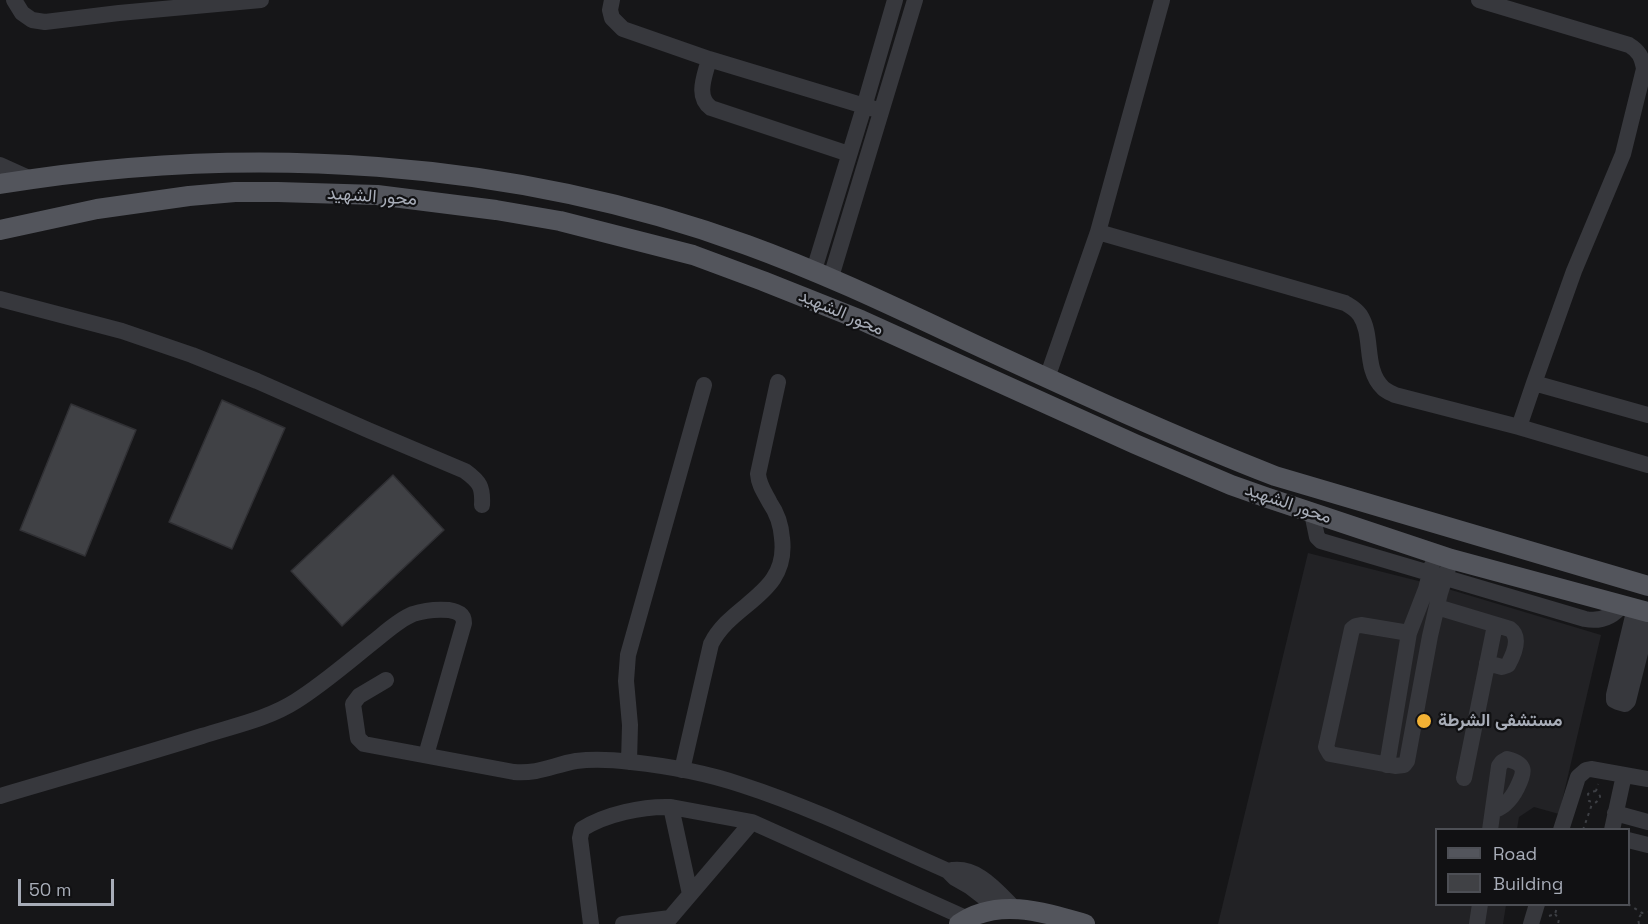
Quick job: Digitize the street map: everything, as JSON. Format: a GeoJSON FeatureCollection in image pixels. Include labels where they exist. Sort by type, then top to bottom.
{"type":"FeatureCollection","features":[{"type":"Feature","properties":{"kind":"main road","name":"محور الشهيد"},"geometry":{"type":"LineString","coordinates":[[0,184],[101,171],[167,166],[280,163],[409,169],[473,177],[593,199],[745,244],[822,274],[1047,378],[1275,476],[1648,586]]}},
{"type":"Feature","properties":{"kind":"main road","name":"محور الشهيد"},"geometry":{"type":"LineString","coordinates":[[0,230],[97,209],[235,192],[377,195],[496,210],[560,221],[693,255],[764,280],[861,320],[1067,415],[1231,485],[1443,556],[1639,611]]}},
{"type":"Feature","properties":{"kind":"main road"},"geometry":{"type":"LineString","coordinates":[[964,921],[983,913],[1051,914],[1085,924]]}},
{"type":"Feature","properties":{"kind":"street"},"geometry":{"type":"LineString","coordinates":[[14,0],[22,13],[32,20],[45,22],[118,6],[261,0]]}},
{"type":"Feature","properties":{"kind":"street"},"geometry":{"type":"LineString","coordinates":[[612,0],[610,10],[612,18],[623,28],[709,59],[881,111]]}},
{"type":"Feature","properties":{"kind":"street"},"geometry":{"type":"LineString","coordinates":[[822,274],[849,154],[894,0]]}},
{"type":"Feature","properties":{"kind":"street"},"geometry":{"type":"LineString","coordinates":[[822,274],[881,111],[915,0]]}},
{"type":"Feature","properties":{"kind":"street"},"geometry":{"type":"LineString","coordinates":[[1047,378],[1098,232],[1162,0]]}},
{"type":"Feature","properties":{"kind":"street"},"geometry":{"type":"LineString","coordinates":[[1479,0],[1629,45],[1638,51],[1643,59],[1644,69],[1623,154],[1574,271],[1519,428]]}},
{"type":"Feature","properties":{"kind":"street"},"geometry":{"type":"LineString","coordinates":[[709,59],[702,87],[702,97],[711,108],[849,154]]}},
{"type":"Feature","properties":{"kind":"street"},"geometry":{"type":"LineString","coordinates":[[0,165],[31,179]]}},
{"type":"Feature","properties":{"kind":"street"},"geometry":{"type":"LineString","coordinates":[[1098,232],[1345,303],[1360,315],[1376,380],[1395,395],[1648,465]]}},
{"type":"Feature","properties":{"kind":"street"},"geometry":{"type":"LineString","coordinates":[[0,299],[123,331],[257,381],[465,471],[476,479],[483,491],[482,506]]}},
{"type":"Feature","properties":{"kind":"street"},"geometry":{"type":"LineString","coordinates":[[682,770],[711,644],[726,622],[767,588],[781,563],[783,546],[779,524],[776,513],[760,486],[758,474],[778,382]]}},
{"type":"Feature","properties":{"kind":"street"},"geometry":{"type":"LineString","coordinates":[[1534,383],[1648,414]]}},
{"type":"Feature","properties":{"kind":"street"},"geometry":{"type":"LineString","coordinates":[[629,762],[630,725],[626,681],[628,655],[704,385]]}},
{"type":"Feature","properties":{"kind":"street"},"geometry":{"type":"LineString","coordinates":[[1312,513],[1317,537],[1321,541],[1593,621],[1607,618],[1619,610],[1639,611]]}},
{"type":"Feature","properties":{"kind":"street"},"geometry":{"type":"LineString","coordinates":[[1409,633],[1361,625],[1352,629],[1327,744],[1327,751],[1333,755],[1387,765],[1400,766],[1407,761],[1435,613],[1438,576],[1443,556]]}},
{"type":"Feature","properties":{"kind":"street"},"geometry":{"type":"LineString","coordinates":[[1387,765],[1409,633],[1419,609],[1438,576]]}},
{"type":"Feature","properties":{"kind":"street"},"geometry":{"type":"LineString","coordinates":[[1,796],[155,751],[267,715],[293,703],[316,688],[411,615],[426,610],[454,611],[461,614],[465,620],[426,755]]}},
{"type":"Feature","properties":{"kind":"street"},"geometry":{"type":"LineString","coordinates":[[1435,613],[1494,630],[1509,629],[1516,635],[1508,665],[1502,667],[1487,663]]}},
{"type":"Feature","properties":{"kind":"street"},"geometry":{"type":"LineString","coordinates":[[1464,778],[1494,630]]}},
{"type":"Feature","properties":{"kind":"street"},"geometry":{"type":"LineString","coordinates":[[386,680],[354,701],[358,738],[364,744],[525,772],[576,761],[629,762],[682,770],[740,784],[764,792],[948,871],[959,870],[973,873],[993,886],[1005,914]]}},
{"type":"Feature","properties":{"kind":"street"},"geometry":{"type":"LineString","coordinates":[[1562,828],[1581,773],[1591,769],[1648,779]]}},
{"type":"Feature","properties":{"kind":"street"},"geometry":{"type":"LineString","coordinates":[[1624,775],[1614,821],[1648,822]]}},
{"type":"Feature","properties":{"kind":"street"},"geometry":{"type":"LineString","coordinates":[[591,924],[580,838],[582,829],[592,823],[659,806],[752,822],[964,921]]}},
{"type":"Feature","properties":{"kind":"street"},"geometry":{"type":"LineString","coordinates":[[671,807],[690,894]]}},
{"type":"Feature","properties":{"kind":"street"},"geometry":{"type":"LineString","coordinates":[[1490,828],[1493,811]]}},
{"type":"Feature","properties":{"kind":"street"},"geometry":{"type":"LineString","coordinates":[[623,924],[667,921],[752,822]]}},
{"type":"Feature","properties":{"kind":"street"},"geometry":{"type":"LineString","coordinates":[[1630,840],[1648,845]]}},
{"type":"Feature","properties":{"kind":"street"},"geometry":{"type":"LineString","coordinates":[[1477,924],[1480,906]]}},
{"type":"Feature","properties":{"kind":"street"},"geometry":{"type":"LineString","coordinates":[[1531,924],[1537,906]]}},
{"type":"Feature","properties":{"kind":"path"},"geometry":{"type":"LineString","coordinates":[[1596,791],[1600,799],[1595,803],[1592,802],[1588,794],[1596,791]]}},
{"type":"Feature","properties":{"kind":"path"},"geometry":{"type":"LineString","coordinates":[[1584,828],[1592,802]]}},
{"type":"Feature","properties":{"kind":"path"},"geometry":{"type":"LineString","coordinates":[[1630,905],[1642,913],[1648,912]]}},
{"type":"Feature","properties":{"kind":"path"},"geometry":{"type":"LineString","coordinates":[[1557,906],[1555,914],[1559,919],[1558,924]]}},
{"type":"Feature","properties":{"kind":"path"},"geometry":{"type":"LineString","coordinates":[[1637,924],[1642,913]]}},
{"type":"Feature","properties":{"kind":"shaded area","name":"مستشفى الشرطة"},"geometry":{"type":"Polygon","coordinates":[[[1308,553],[1438,586],[1601,635],[1559,814],[1534,807],[1519,817],[1517,828],[1435,828],[1435,906],[1506,906],[1503,924],[1218,924],[1308,553]]]}},
{"type":"Feature","properties":{"kind":"building"},"geometry":{"type":"Polygon","coordinates":[[[222,400],[285,428],[232,549],[169,522],[222,400]]]}},
{"type":"Feature","properties":{"kind":"building"},"geometry":{"type":"Polygon","coordinates":[[[71,404],[136,430],[85,556],[20,530],[71,404]]]}},
{"type":"Feature","properties":{"kind":"building"},"geometry":{"type":"Polygon","coordinates":[[[393,475],[444,530],[342,626],[291,571],[393,475]]]}},
{"type":"Feature","properties":{"kind":"place","name":"مستشفى الشرطة"},"geometry":{"type":"Point","coordinates":[1424,721]}}]}
